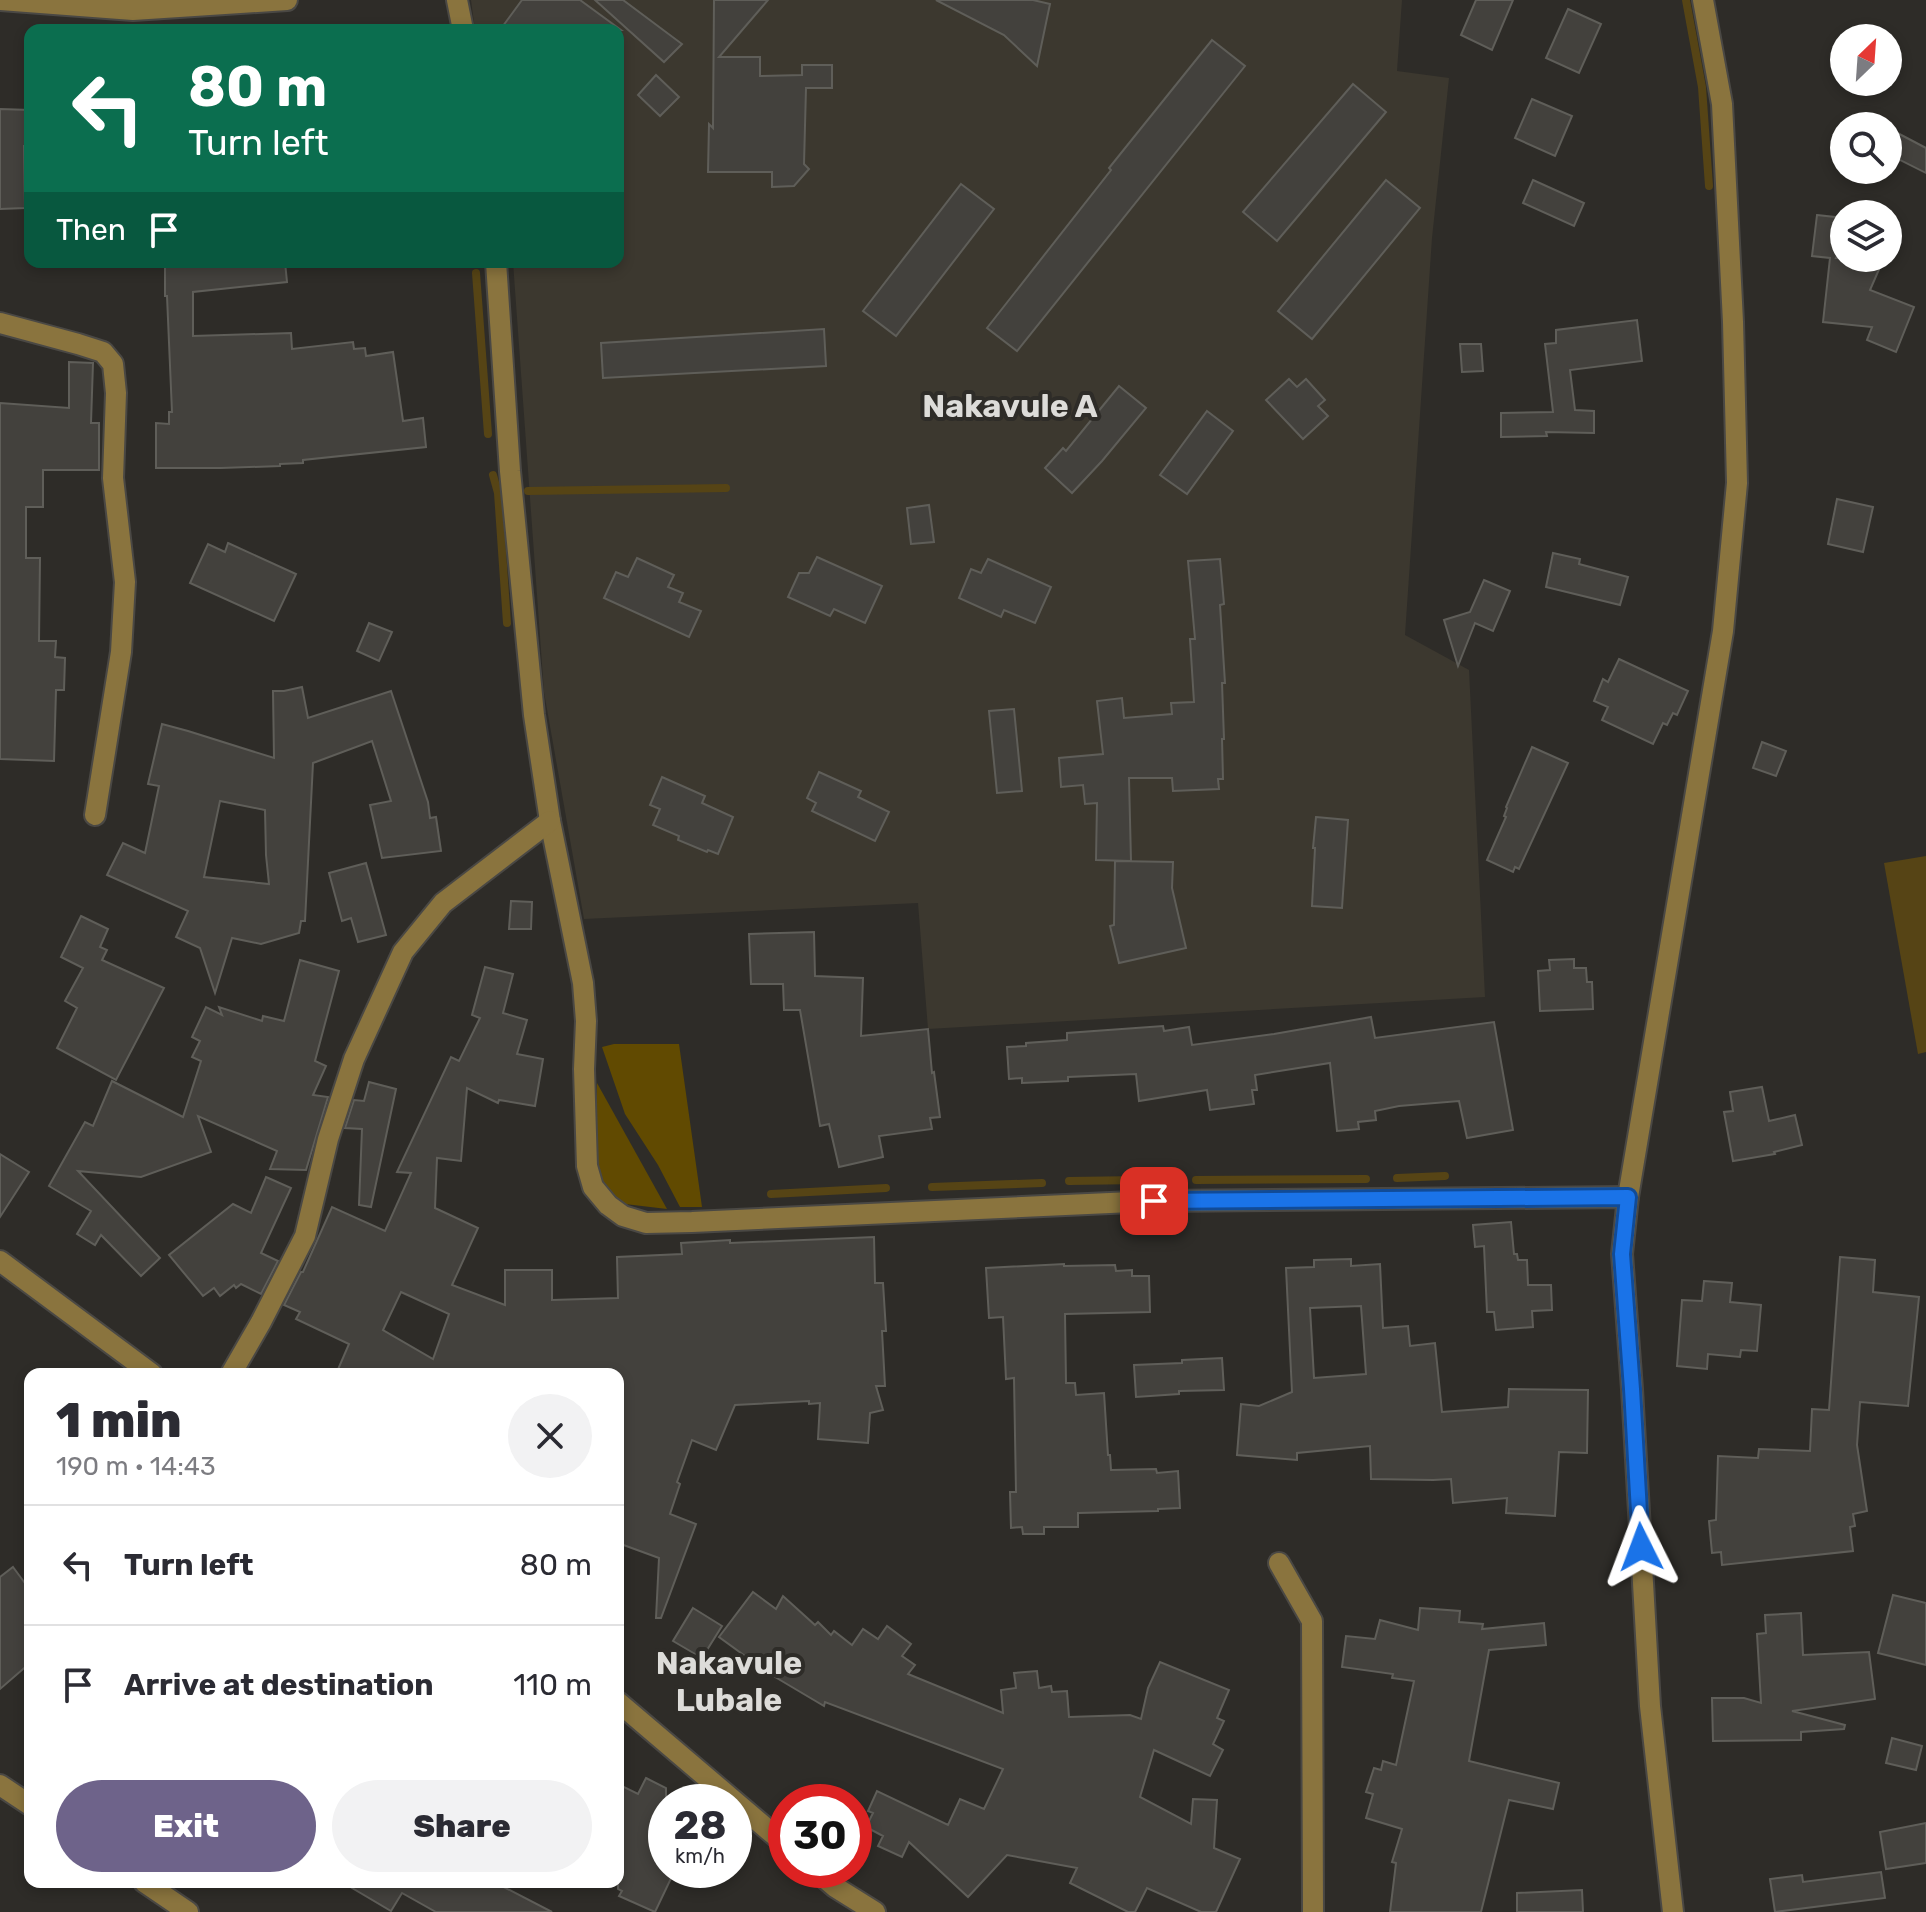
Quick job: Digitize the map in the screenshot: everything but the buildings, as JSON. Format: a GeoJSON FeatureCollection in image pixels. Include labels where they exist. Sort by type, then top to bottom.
{"type":"FeatureCollection","features":[{"type":"Feature","properties":{"kind":"street"},"geometry":{"type":"LineString","coordinates":[[0,0],[133,10],[287,0]]}},
{"type":"Feature","properties":{"kind":"street"},"geometry":{"type":"LineString","coordinates":[[457,0],[462,24]]}},
{"type":"Feature","properties":{"kind":"street"},"geometry":{"type":"LineString","coordinates":[[1673,1912],[1650,1706],[1622,1254],[1628,1197],[1723,631],[1737,483],[1722,104],[1703,0]]}},
{"type":"Feature","properties":{"kind":"street"},"geometry":{"type":"LineString","coordinates":[[496,268],[511,486],[534,715],[550,821],[583,983],[587,1166],[593,1187],[608,1205],[623,1216],[646,1223],[1138,1202],[1628,1197]]}},
{"type":"Feature","properties":{"kind":"street"},"geometry":{"type":"LineString","coordinates":[[0,323],[103,352],[113,364],[116,393],[113,478],[125,582],[121,652],[95,815]]}},
{"type":"Feature","properties":{"kind":"street"},"geometry":{"type":"LineString","coordinates":[[234,1368],[305,1236],[328,1139],[354,1059],[403,952],[443,903],[550,821]]}},
{"type":"Feature","properties":{"kind":"street"},"geometry":{"type":"LineString","coordinates":[[0,1261],[144,1368]]}},
{"type":"Feature","properties":{"kind":"street"},"geometry":{"type":"LineString","coordinates":[[1279,1563],[1312,1621],[1313,1912]]}},
{"type":"Feature","properties":{"kind":"street"},"geometry":{"type":"LineString","coordinates":[[624,1707],[768,1830]]}},
{"type":"Feature","properties":{"kind":"street"},"geometry":{"type":"LineString","coordinates":[[0,1785],[24,1801]]}},
{"type":"Feature","properties":{"kind":"street"},"geometry":{"type":"LineString","coordinates":[[153,1888],[188,1912]]}},
{"type":"Feature","properties":{"kind":"street"},"geometry":{"type":"LineString","coordinates":[[837,1888],[875,1912]]}},
{"type":"Feature","properties":{"kind":"shaded area"},"geometry":{"type":"Polygon","coordinates":[[[471,0],[1402,0],[1397,71],[1449,78],[1432,238],[1405,635],[1469,670],[1485,997],[928,1029],[918,903],[584,919],[544,692],[513,268],[624,268],[624,24],[474,24],[471,0]]]}},
{"type":"Feature","properties":{"kind":"shaded area"},"geometry":{"type":"Polygon","coordinates":[[[1926,856],[1926,1052],[1918,1054],[1884,863],[1926,856]]]}},
{"type":"Feature","properties":{"kind":"shaded area"},"geometry":{"type":"Polygon","coordinates":[[[614,1044],[679,1044],[702,1207],[680,1207],[658,1165],[625,1114],[602,1047],[614,1044]]]}},
{"type":"Feature","properties":{"kind":"shaded area"},"geometry":{"type":"Polygon","coordinates":[[[597,1083],[667,1209],[625,1204],[609,1192],[595,1169],[597,1083]]]}},
{"type":"Feature","properties":{"kind":"waterway"},"geometry":{"type":"LineString","coordinates":[[1686,0],[1702,87],[1709,186]]}},
{"type":"Feature","properties":{"kind":"waterway"},"geometry":{"type":"LineString","coordinates":[[476,273],[488,434]]}},
{"type":"Feature","properties":{"kind":"waterway"},"geometry":{"type":"LineString","coordinates":[[493,475],[498,493],[507,623]]}},
{"type":"Feature","properties":{"kind":"waterway"},"geometry":{"type":"LineString","coordinates":[[528,491],[726,488]]}},
{"type":"Feature","properties":{"kind":"waterway"},"geometry":{"type":"LineString","coordinates":[[1397,1178],[1445,1176]]}},
{"type":"Feature","properties":{"kind":"waterway"},"geometry":{"type":"LineString","coordinates":[[1196,1180],[1366,1179]]}},
{"type":"Feature","properties":{"kind":"waterway"},"geometry":{"type":"LineString","coordinates":[[1069,1181],[1142,1180]]}},
{"type":"Feature","properties":{"kind":"waterway"},"geometry":{"type":"LineString","coordinates":[[932,1187],[1042,1183]]}},
{"type":"Feature","properties":{"kind":"waterway"},"geometry":{"type":"LineString","coordinates":[[771,1194],[886,1188]]}},
{"type":"Feature","properties":{"kind":"district","name":"Nakavule A"},"geometry":{"type":"Point","coordinates":[1010,406]}},
{"type":"Feature","properties":{"kind":"district","name":"Nakavule Lubale"},"geometry":{"type":"Point","coordinates":[729,1682]}},
{"type":"Feature","properties":{"kind":"route"},"geometry":{"type":"LineString","coordinates":[[1154,1201],[1628,1197],[1622,1254],[1641,1547]]}}]}
